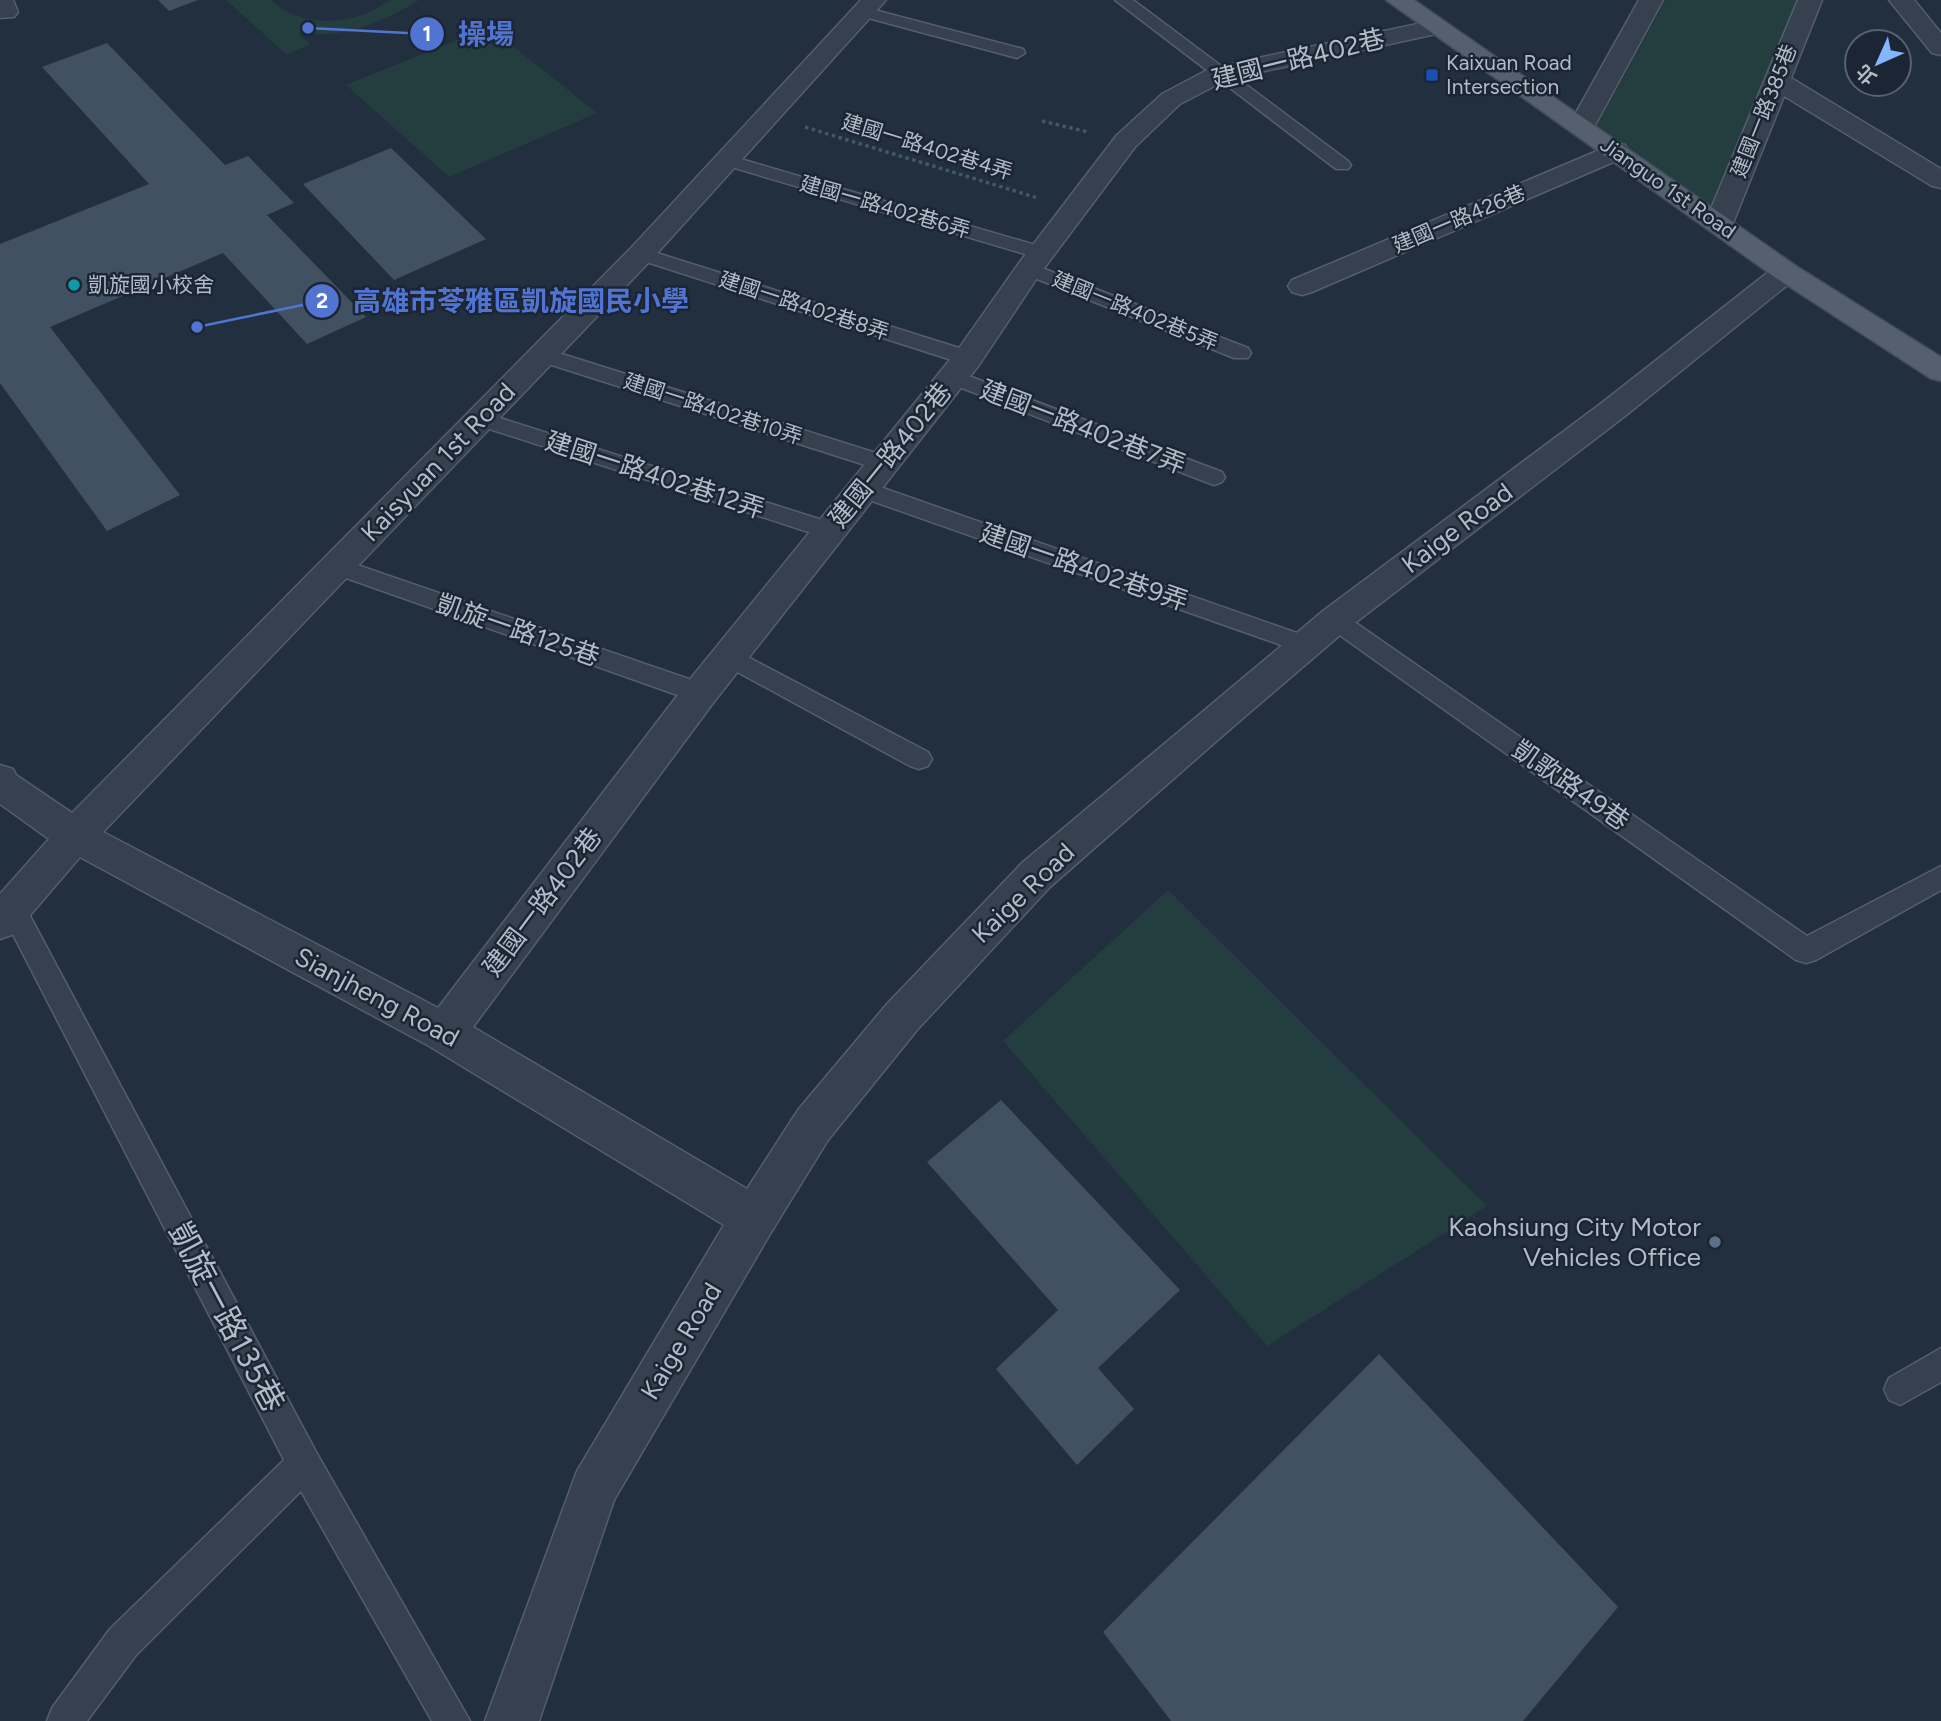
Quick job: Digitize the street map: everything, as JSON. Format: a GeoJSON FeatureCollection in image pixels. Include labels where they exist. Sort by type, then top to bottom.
{"type":"FeatureCollection","features":[{"type":"Feature","properties":{"kind":"main road","name":"Jianguo 1st Road"},"geometry":{"type":"LineString","coordinates":[[1398,0],[1786,272],[1941,371]]}},
{"type":"Feature","properties":{"kind":"street"},"geometry":{"type":"LineString","coordinates":[[1581,127],[1651,0]]}},
{"type":"Feature","properties":{"kind":"street","name":"建國一路385巷"},"geometry":{"type":"LineString","coordinates":[[1718,223],[1810,0]]}},
{"type":"Feature","properties":{"kind":"street"},"geometry":{"type":"LineString","coordinates":[[1901,0],[1941,48]]}},
{"type":"Feature","properties":{"kind":"street","name":"Kaisyuan 1st Road"},"geometry":{"type":"LineString","coordinates":[[6,914],[75,836],[184,721],[641,254],[869,6]]}},
{"type":"Feature","properties":{"kind":"street","name":"建國一路402巷"},"geometry":{"type":"LineString","coordinates":[[444,1032],[700,693],[960,367],[1035,261],[1126,141],[1171,99],[1220,73],[1436,27]]}},
{"type":"Feature","properties":{"kind":"street"},"geometry":{"type":"LineString","coordinates":[[1777,81],[1941,180]]}},
{"type":"Feature","properties":{"kind":"street","name":"建國一路426巷"},"geometry":{"type":"LineString","coordinates":[[1302,286],[1616,151]]}},
{"type":"Feature","properties":{"kind":"street","name":"Kaige Road"},"geometry":{"type":"LineString","coordinates":[[512,1721],[594,1488],[754,1218],[813,1125],[902,1017],[1036,875],[1335,620],[1614,409],[1786,272]]}},
{"type":"Feature","properties":{"kind":"street","name":"Sianjheng Road"},"geometry":{"type":"LineString","coordinates":[[0,780],[3,786],[75,836],[444,1032],[754,1218]]}},
{"type":"Feature","properties":{"kind":"lane"},"geometry":{"type":"LineString","coordinates":[[1123,0],[1342,165]]}},
{"type":"Feature","properties":{"kind":"lane"},"geometry":{"type":"LineString","coordinates":[[869,6],[1017,53]]}},
{"type":"Feature","properties":{"kind":"lane","name":"建國一路402巷6弄"},"geometry":{"type":"LineString","coordinates":[[727,160],[1035,261]]}},
{"type":"Feature","properties":{"kind":"lane","name":"建國一路402巷8弄"},"geometry":{"type":"LineString","coordinates":[[641,254],[960,367]]}},
{"type":"Feature","properties":{"kind":"lane","name":"建國一路402巷5弄"},"geometry":{"type":"LineString","coordinates":[[1035,261],[1241,353]]}},
{"type":"Feature","properties":{"kind":"lane","name":"建國一路402巷10弄"},"geometry":{"type":"LineString","coordinates":[[543,355],[884,463]]}},
{"type":"Feature","properties":{"kind":"lane","name":"建國一路402巷7弄"},"geometry":{"type":"LineString","coordinates":[[960,367],[1214,477]]}},
{"type":"Feature","properties":{"kind":"lane","name":"建國一路402巷12弄"},"geometry":{"type":"LineString","coordinates":[[481,419],[830,531]]}},
{"type":"Feature","properties":{"kind":"lane","name":"建國一路402巷9弄"},"geometry":{"type":"LineString","coordinates":[[863,489],[1306,645]]}},
{"type":"Feature","properties":{"kind":"lane","name":"凱旋一路125巷"},"geometry":{"type":"LineString","coordinates":[[337,566],[700,693]]}},
{"type":"Feature","properties":{"kind":"lane","name":"凱歌路49巷"},"geometry":{"type":"LineString","coordinates":[[1335,620],[1806,951],[1941,877]]}},
{"type":"Feature","properties":{"kind":"lane"},"geometry":{"type":"LineString","coordinates":[[729,656],[919,759]]}},
{"type":"Feature","properties":{"kind":"lane","name":"凱旋一路135巷"},"geometry":{"type":"LineString","coordinates":[[6,914],[304,1464],[453,1721]]}},
{"type":"Feature","properties":{"kind":"lane"},"geometry":{"type":"LineString","coordinates":[[1900,1389],[1941,1364]]}},
{"type":"Feature","properties":{"kind":"lane"},"geometry":{"type":"LineString","coordinates":[[65,1721],[123,1642],[304,1464]]}},
{"type":"Feature","properties":{"kind":"path","name":"建國一路402巷4弄"},"geometry":{"type":"LineString","coordinates":[[769,116],[1076,209]]}},
{"type":"Feature","properties":{"kind":"green space"},"geometry":{"type":"Polygon","coordinates":[[[226,0],[271,0],[291,13],[326,21],[362,15],[391,0],[419,0],[361,28],[330,34],[298,33],[310,44],[287,55],[226,0]]]}},
{"type":"Feature","properties":{"kind":"green space"},"geometry":{"type":"Polygon","coordinates":[[[1666,0],[1797,0],[1711,209],[1596,127],[1666,0]]]}},
{"type":"Feature","properties":{"kind":"green space"},"geometry":{"type":"Polygon","coordinates":[[[489,27],[597,113],[449,177],[346,85],[489,27]]]}},
{"type":"Feature","properties":{"kind":"green space"},"geometry":{"type":"Polygon","coordinates":[[[1168,890],[1487,1206],[1267,1346],[1003,1041],[1168,890]]]}},
{"type":"Feature","properties":{"kind":"building"},"geometry":{"type":"Polygon","coordinates":[[[158,0],[198,0],[169,11],[158,0]]]}},
{"type":"Feature","properties":{"kind":"building","name":"凱旋國小校舍"},"geometry":{"type":"Polygon","coordinates":[[[107,43],[225,165],[248,156],[294,203],[267,215],[366,317],[307,344],[223,253],[50,327],[180,495],[107,531],[0,383],[0,244],[149,184],[42,67],[107,43]]]}},
{"type":"Feature","properties":{"kind":"building"},"geometry":{"type":"Polygon","coordinates":[[[391,148],[486,239],[394,280],[303,184],[391,148]]]}},
{"type":"Feature","properties":{"kind":"building"},"geometry":{"type":"Polygon","coordinates":[[[1001,1100],[1180,1290],[1098,1368],[1134,1409],[1077,1465],[996,1369],[1058,1310],[927,1162],[1001,1100]]]}},
{"type":"Feature","properties":{"kind":"building"},"geometry":{"type":"Polygon","coordinates":[[[1379,1354],[1618,1607],[1523,1721],[1171,1721],[1103,1632],[1379,1354]]]}},
{"type":"Feature","properties":{"kind":"place","name":"操場"},"geometry":{"type":"Point","coordinates":[308,28]}},
{"type":"Feature","properties":{"kind":"place","name":"Kaixuan Road Intersection"},"geometry":{"type":"Point","coordinates":[1432,75]}},
{"type":"Feature","properties":{"kind":"place","name":"凱旋國小校舍"},"geometry":{"type":"Point","coordinates":[74,285]}},
{"type":"Feature","properties":{"kind":"place","name":"高雄市苓雅區凱旋國民小學"},"geometry":{"type":"Point","coordinates":[197,327]}},
{"type":"Feature","properties":{"kind":"place","name":"Kaohsiung City Motor Vehicles Office"},"geometry":{"type":"Point","coordinates":[1715,1242]}}]}
